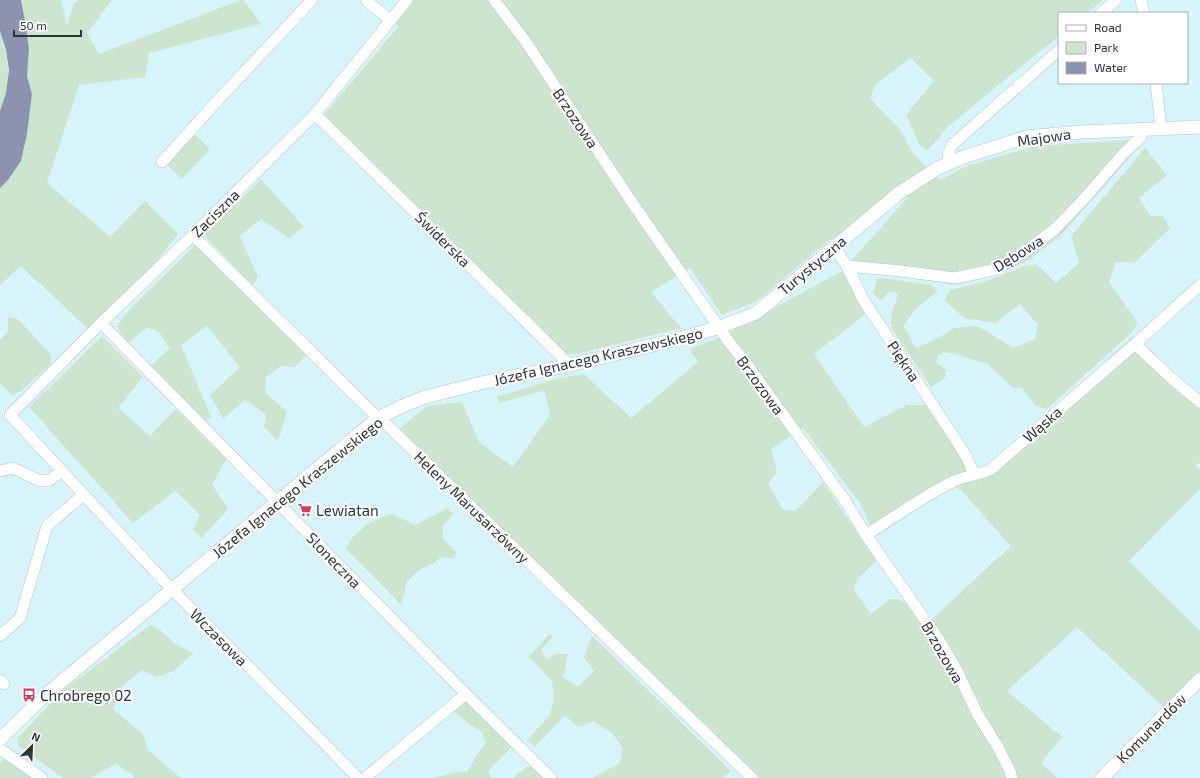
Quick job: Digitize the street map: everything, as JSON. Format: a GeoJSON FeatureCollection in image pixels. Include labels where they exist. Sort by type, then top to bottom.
{"type":"FeatureCollection","features":[{"type":"Feature","properties":{"kind":"street"},"geometry":{"type":"LineString","coordinates":[[162,162],[312,0]]}},
{"type":"Feature","properties":{"kind":"street"},"geometry":{"type":"LineString","coordinates":[[366,0],[390,20]]}},
{"type":"Feature","properties":{"kind":"street","name":"Zaciszna"},"geometry":{"type":"LineString","coordinates":[[10,415],[101,323],[193,235],[315,114],[407,0]]}},
{"type":"Feature","properties":{"kind":"street","name":"Brzozowa"},"geometry":{"type":"LineString","coordinates":[[494,0],[524,39],[631,201],[730,342],[846,502],[866,535],[939,640],[954,665],[978,715],[998,747],[1012,778]]}},
{"type":"Feature","properties":{"kind":"street"},"geometry":{"type":"LineString","coordinates":[[1102,12],[1116,0]]}},
{"type":"Feature","properties":{"kind":"street"},"geometry":{"type":"LineString","coordinates":[[1141,0],[1144,12]]}},
{"type":"Feature","properties":{"kind":"street"},"geometry":{"type":"LineString","coordinates":[[952,163],[948,156],[952,145],[1058,51]]}},
{"type":"Feature","properties":{"kind":"street"},"geometry":{"type":"LineString","coordinates":[[1156,84],[1161,128]]}},
{"type":"Feature","properties":{"kind":"street","name":"Świderska"},"geometry":{"type":"LineString","coordinates":[[315,114],[570,365]]}},
{"type":"Feature","properties":{"kind":"street","name":"Majowa"},"geometry":{"type":"LineString","coordinates":[[899,193],[938,168],[964,157],[1026,137],[1082,132],[1200,127]]}},
{"type":"Feature","properties":{"kind":"street","name":"Dębowa"},"geometry":{"type":"LineString","coordinates":[[847,266],[956,278],[993,270],[1022,254],[1055,229],[1124,153],[1141,137],[1141,129]]}},
{"type":"Feature","properties":{"kind":"street","name":"Turystyczna"},"geometry":{"type":"LineString","coordinates":[[720,327],[756,313],[899,193]]}},
{"type":"Feature","properties":{"kind":"street","name":"Heleny Marusarzówny"},"geometry":{"type":"LineString","coordinates":[[193,235],[378,418],[541,573],[747,776]]}},
{"type":"Feature","properties":{"kind":"street","name":"Piękna"},"geometry":{"type":"LineString","coordinates":[[834,247],[847,266],[864,301],[954,437],[966,456],[974,474]]}},
{"type":"Feature","properties":{"kind":"street","name":"Wąska"},"geometry":{"type":"LineString","coordinates":[[866,535],[936,490],[956,480],[990,470],[1135,344],[1200,285]]}},
{"type":"Feature","properties":{"kind":"street","name":"Słoneczna"},"geometry":{"type":"LineString","coordinates":[[101,323],[466,694],[551,778]]}},
{"type":"Feature","properties":{"kind":"street","name":"Józefa Ignacego Kraszewskiego"},"geometry":{"type":"LineString","coordinates":[[0,739],[43,697],[378,418],[425,397],[481,383],[570,365],[682,338],[720,327]]}},
{"type":"Feature","properties":{"kind":"street"},"geometry":{"type":"LineString","coordinates":[[1135,344],[1171,378],[1200,402]]}},
{"type":"Feature","properties":{"kind":"street","name":"Wczasowa"},"geometry":{"type":"LineString","coordinates":[[10,415],[59,473],[81,496],[358,778]]}},
{"type":"Feature","properties":{"kind":"street"},"geometry":{"type":"LineString","coordinates":[[0,471],[13,468],[40,481],[50,480],[59,473]]}},
{"type":"Feature","properties":{"kind":"street"},"geometry":{"type":"LineString","coordinates":[[0,636],[20,618],[47,526],[81,496]]}},
{"type":"Feature","properties":{"kind":"street","name":"Komunardów"},"geometry":{"type":"LineString","coordinates":[[1102,778],[1200,679]]}},
{"type":"Feature","properties":{"kind":"street"},"geometry":{"type":"LineString","coordinates":[[365,778],[466,694]]}},
{"type":"Feature","properties":{"kind":"street"},"geometry":{"type":"LineString","coordinates":[[0,749],[42,778]]}},
{"type":"Feature","properties":{"kind":"green space"},"geometry":{"type":"Polygon","coordinates":[[[21,0],[61,0],[67,26],[74,3],[78,0],[112,0],[87,33],[99,54],[241,0],[244,0],[261,24],[149,53],[145,77],[79,85],[47,183],[110,237],[145,201],[178,234],[150,270],[89,330],[21,266],[0,285],[0,188],[8,180],[21,161],[27,134],[32,94],[27,76],[29,49],[21,0]]]}},
{"type":"Feature","properties":{"kind":"green space"},"geometry":{"type":"Polygon","coordinates":[[[408,0],[1103,0],[1088,12],[1058,12],[1058,37],[964,113],[947,128],[928,150],[920,146],[906,115],[934,81],[910,58],[876,84],[870,98],[900,129],[914,155],[940,180],[967,166],[1035,146],[1146,139],[1062,234],[1031,259],[994,276],[957,285],[899,276],[842,271],[909,196],[828,241],[757,301],[722,315],[690,268],[651,292],[681,328],[577,354],[563,354],[323,116],[398,27],[393,14],[408,0]]]}},
{"type":"Feature","properties":{"kind":"green space"},"geometry":{"type":"Polygon","coordinates":[[[0,31],[6,54],[8,77],[6,95],[0,111],[0,31]]]}},
{"type":"Feature","properties":{"kind":"green space"},"geometry":{"type":"Polygon","coordinates":[[[194,134],[210,149],[182,179],[166,164],[194,134]]]}},
{"type":"Feature","properties":{"kind":"green space"},"geometry":{"type":"Polygon","coordinates":[[[1145,148],[1167,175],[1139,198],[1150,216],[1163,216],[1170,228],[1134,263],[1116,262],[1109,282],[1138,323],[1130,334],[1047,409],[1035,405],[1022,388],[1013,388],[988,364],[955,354],[944,352],[938,355],[936,363],[946,370],[945,378],[931,387],[892,329],[891,316],[898,294],[890,291],[881,300],[873,293],[877,279],[882,278],[931,285],[938,291],[917,308],[903,326],[916,348],[938,338],[954,328],[976,326],[1013,348],[1035,339],[1038,325],[1020,304],[995,323],[964,318],[944,300],[950,290],[984,282],[1024,266],[1036,264],[1056,283],[1079,263],[1071,236],[1145,148]]]}},
{"type":"Feature","properties":{"kind":"green space"},"geometry":{"type":"Polygon","coordinates":[[[261,179],[304,227],[289,238],[261,219],[240,236],[258,277],[252,285],[204,235],[261,179]]]}},
{"type":"Feature","properties":{"kind":"green space"},"geometry":{"type":"Polygon","coordinates":[[[196,244],[306,355],[295,367],[281,366],[266,377],[265,392],[287,412],[278,441],[264,427],[266,414],[245,400],[223,419],[210,395],[240,367],[207,326],[181,345],[211,417],[206,422],[151,365],[170,348],[160,333],[148,327],[128,343],[117,327],[132,307],[196,244]]]}},
{"type":"Feature","properties":{"kind":"green space"},"geometry":{"type":"Polygon","coordinates":[[[842,271],[865,315],[814,354],[864,427],[907,405],[926,405],[964,462],[984,473],[1133,336],[1200,397],[1200,462],[1196,466],[1200,470],[1200,489],[1129,561],[1200,631],[1200,681],[1170,713],[1077,627],[1007,691],[1062,737],[1041,763],[1057,778],[760,778],[399,429],[427,406],[462,402],[479,442],[513,467],[550,415],[544,390],[500,403],[496,397],[559,378],[584,374],[631,418],[698,362],[689,349],[716,339],[842,271]],[[803,428],[771,449],[777,472],[768,483],[783,510],[796,511],[823,482],[876,561],[857,579],[854,590],[871,614],[890,599],[898,599],[930,621],[1011,546],[958,487],[941,493],[875,537],[860,503],[803,428]]]}},
{"type":"Feature","properties":{"kind":"green space"},"geometry":{"type":"Polygon","coordinates":[[[8,317],[18,319],[51,355],[51,364],[21,391],[12,395],[0,383],[0,340],[8,332],[8,317]]]}},
{"type":"Feature","properties":{"kind":"green space"},"geometry":{"type":"Polygon","coordinates":[[[102,336],[143,377],[118,408],[150,436],[176,409],[226,459],[212,485],[228,509],[202,538],[193,530],[200,515],[175,491],[133,523],[29,407],[102,336]]]}},
{"type":"Feature","properties":{"kind":"green space"},"geometry":{"type":"Polygon","coordinates":[[[448,508],[453,514],[443,526],[443,539],[457,553],[453,559],[441,557],[432,564],[419,570],[407,581],[401,605],[346,549],[352,538],[370,522],[392,514],[415,525],[448,508]]]}},
{"type":"Feature","properties":{"kind":"green space"},"geometry":{"type":"Polygon","coordinates":[[[150,625],[159,629],[178,646],[194,653],[172,672],[156,677],[142,670],[123,686],[113,709],[143,734],[148,750],[181,778],[134,778],[133,775],[116,764],[92,778],[63,778],[18,746],[17,739],[61,692],[150,625]]]}},
{"type":"Feature","properties":{"kind":"green space"},"geometry":{"type":"Polygon","coordinates":[[[550,634],[552,637],[541,650],[548,659],[555,654],[568,654],[563,677],[578,687],[594,671],[584,657],[592,636],[731,771],[722,778],[592,778],[620,763],[623,749],[612,733],[594,721],[578,727],[565,715],[535,747],[527,740],[550,715],[554,698],[552,681],[529,657],[550,634]]]}},
{"type":"Feature","properties":{"kind":"green space"},"geometry":{"type":"Polygon","coordinates":[[[466,701],[512,747],[488,771],[491,778],[433,778],[458,772],[467,772],[486,742],[481,731],[452,710],[466,701]]]}},
{"type":"Feature","properties":{"kind":"green space"},"geometry":{"type":"Polygon","coordinates":[[[5,758],[32,778],[0,778],[0,764],[5,758]]]}},
{"type":"Feature","properties":{"kind":"green space"},"geometry":{"type":"Polygon","coordinates":[[[526,767],[534,767],[544,778],[513,778],[526,767]]]}},
{"type":"Feature","properties":{"kind":"water"},"geometry":{"type":"Polygon","coordinates":[[[0,0],[21,0],[29,49],[27,76],[32,94],[27,134],[21,161],[8,180],[0,188],[0,111],[6,93],[9,70],[6,50],[0,31],[0,0]]]}},
{"type":"Feature","properties":{"kind":"place","name":"Lewiatan"},"geometry":{"type":"Point","coordinates":[305,510]}},
{"type":"Feature","properties":{"kind":"place","name":"Chrobrego 02"},"geometry":{"type":"Point","coordinates":[29,695]}}]}
